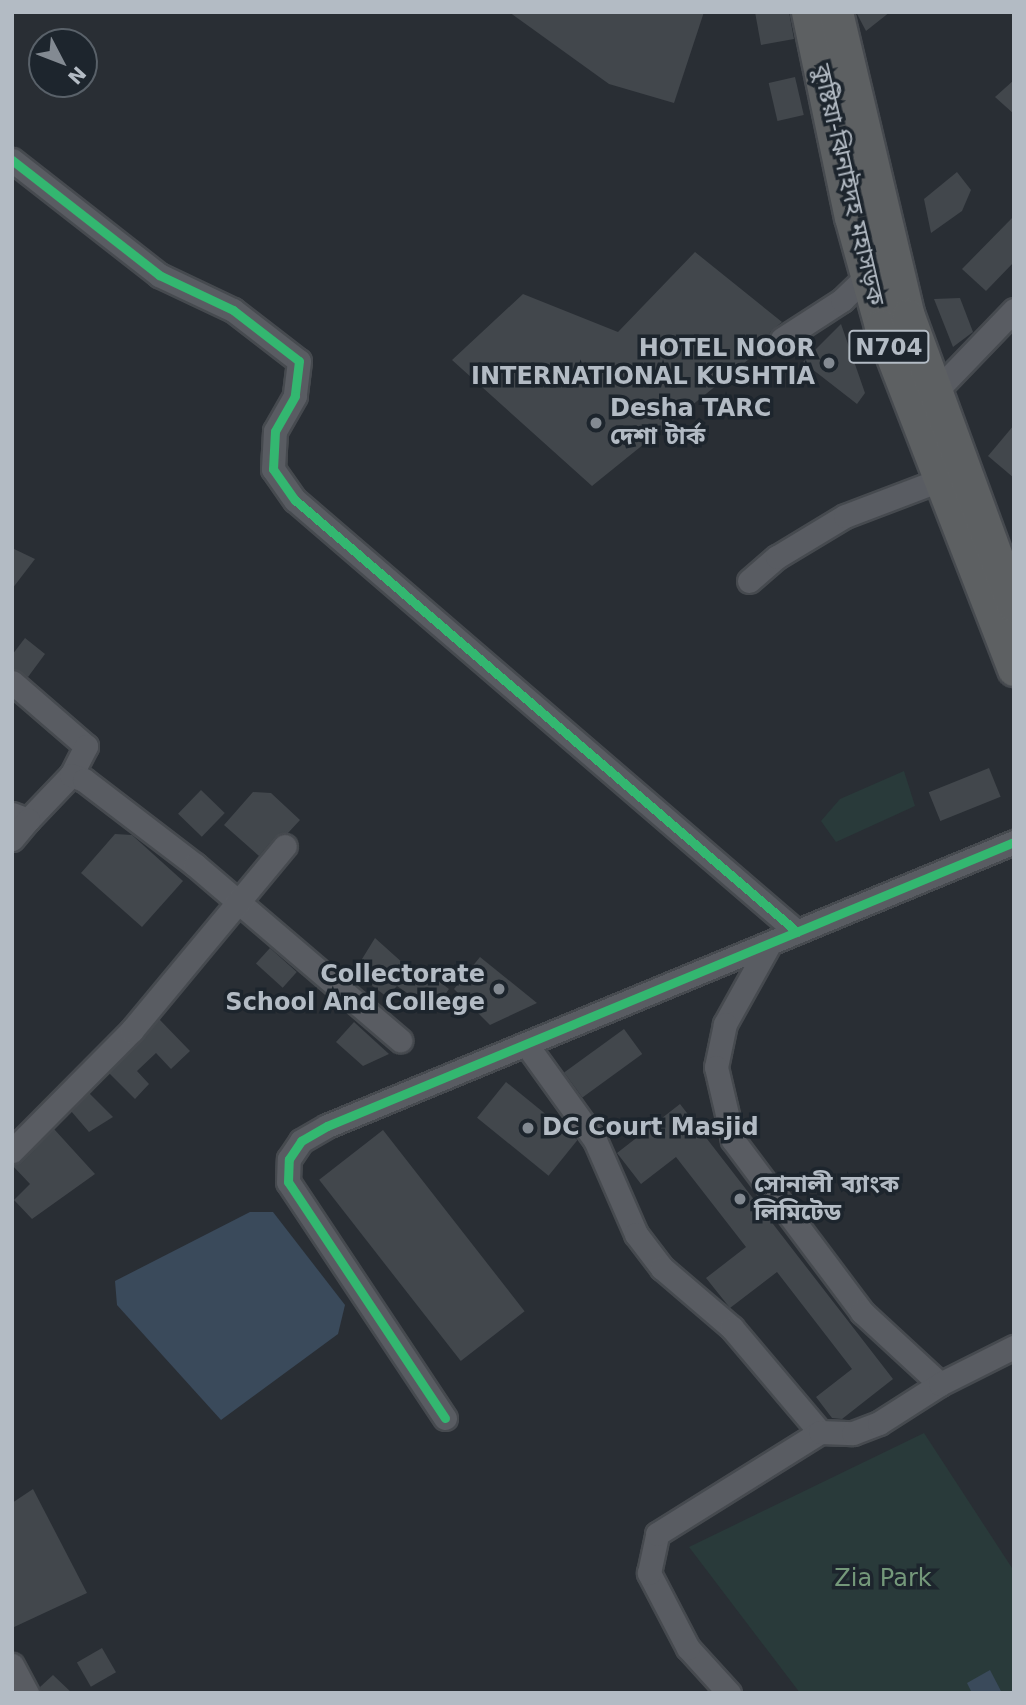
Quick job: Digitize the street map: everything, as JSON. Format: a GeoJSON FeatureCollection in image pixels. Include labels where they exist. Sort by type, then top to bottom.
{"type":"FeatureCollection","features":[{"type":"Feature","properties":{"kind":"highway","name":"কুষ্টিয়া-ঝিনাইদহ মহাসড়ক"},"geometry":{"type":"LineString","coordinates":[[808,12],[867,276],[923,396],[1014,605]]}},
{"type":"Feature","properties":{"kind":"highway","name":"কুষ্টিয়া-ঝিনাইদহ মহাসড়ক"},"geometry":{"type":"LineString","coordinates":[[836,12],[908,316],[940,480],[1014,669]]}},
{"type":"Feature","properties":{"kind":"street"},"geometry":{"type":"LineString","coordinates":[[12,160],[159,275],[233,310],[299,361],[295,396],[275,431],[273,469],[295,500],[797,932]]}},
{"type":"Feature","properties":{"kind":"street"},"geometry":{"type":"LineString","coordinates":[[782,339],[842,300],[867,276]]}},
{"type":"Feature","properties":{"kind":"street"},"geometry":{"type":"LineString","coordinates":[[923,396],[1014,310]]}},
{"type":"Feature","properties":{"kind":"street"},"geometry":{"type":"LineString","coordinates":[[749,581],[777,557],[845,516],[940,480]]}},
{"type":"Feature","properties":{"kind":"street"},"geometry":{"type":"LineString","coordinates":[[12,682],[86,746],[71,775],[20,817],[12,839]]}},
{"type":"Feature","properties":{"kind":"street"},"geometry":{"type":"LineString","coordinates":[[71,775],[84,780],[241,903],[400,1040]]}},
{"type":"Feature","properties":{"kind":"street"},"geometry":{"type":"LineString","coordinates":[[445,1418],[288,1182],[289,1159],[301,1141],[327,1126],[1014,842]]}},
{"type":"Feature","properties":{"kind":"street"},"geometry":{"type":"LineString","coordinates":[[12,1151],[132,1030],[241,903],[285,846]]}},
{"type":"Feature","properties":{"kind":"street"},"geometry":{"type":"LineString","coordinates":[[770,943],[724,1024],[716,1067],[733,1140],[862,1312],[940,1384]]}},
{"type":"Feature","properties":{"kind":"street"},"geometry":{"type":"LineString","coordinates":[[526,1044],[595,1140],[636,1234],[662,1268],[732,1328],[820,1432]]}},
{"type":"Feature","properties":{"kind":"street"},"geometry":{"type":"LineString","coordinates":[[729,1693],[688,1648],[649,1573],[657,1534],[820,1432],[853,1433],[879,1423],[940,1384],[1014,1348]]}},
{"type":"Feature","properties":{"kind":"street"},"geometry":{"type":"LineString","coordinates":[[12,1665],[27,1693]]}},
{"type":"Feature","properties":{"kind":"green space"},"geometry":{"type":"Polygon","coordinates":[[[904,771],[915,806],[836,842],[821,821],[840,799],[904,771]]]}},
{"type":"Feature","properties":{"kind":"green space","name":"Zia Park"},"geometry":{"type":"Polygon","coordinates":[[[924,1433],[1014,1571],[1014,1693],[800,1693],[689,1547],[924,1433]]]}},
{"type":"Feature","properties":{"kind":"water"},"geometry":{"type":"Polygon","coordinates":[[[250,1212],[273,1212],[345,1305],[338,1334],[221,1420],[117,1305],[115,1281],[250,1212]]]}},
{"type":"Feature","properties":{"kind":"water"},"geometry":{"type":"Polygon","coordinates":[[[990,1670],[1002,1693],[972,1693],[967,1683],[990,1670]]]}},
{"type":"Feature","properties":{"kind":"building"},"geometry":{"type":"Polygon","coordinates":[[[509,12],[704,12],[674,103],[609,84],[509,12]]]}},
{"type":"Feature","properties":{"kind":"building"},"geometry":{"type":"Polygon","coordinates":[[[755,12],[789,12],[794,39],[761,45],[755,12]]]}},
{"type":"Feature","properties":{"kind":"building"},"geometry":{"type":"Polygon","coordinates":[[[856,12],[890,12],[866,31],[856,12]]]}},
{"type":"Feature","properties":{"kind":"building"},"geometry":{"type":"Polygon","coordinates":[[[795,77],[804,115],[777,121],[769,83],[795,77]]]}},
{"type":"Feature","properties":{"kind":"building"},"geometry":{"type":"Polygon","coordinates":[[[1014,80],[1014,114],[995,97],[1014,80]]]}},
{"type":"Feature","properties":{"kind":"building"},"geometry":{"type":"Polygon","coordinates":[[[957,172],[971,190],[962,211],[931,233],[924,199],[957,172]]]}},
{"type":"Feature","properties":{"kind":"building"},"geometry":{"type":"Polygon","coordinates":[[[1014,216],[1014,262],[986,291],[962,269],[1014,216]]]}},
{"type":"Feature","properties":{"kind":"building","name":"Desha TARC দেশা টার্ক"},"geometry":{"type":"Polygon","coordinates":[[[695,252],[782,322],[770,332],[769,343],[592,486],[452,360],[523,294],[618,332],[695,252]]]}},
{"type":"Feature","properties":{"kind":"building"},"geometry":{"type":"Polygon","coordinates":[[[960,298],[973,332],[953,347],[934,299],[960,298]]]}},
{"type":"Feature","properties":{"kind":"building","name":"HOTEL NOOR INTERNATIONAL KUSHTIA"},"geometry":{"type":"Polygon","coordinates":[[[841,324],[865,393],[857,404],[803,362],[841,324]]]}},
{"type":"Feature","properties":{"kind":"building"},"geometry":{"type":"Polygon","coordinates":[[[1014,425],[1014,478],[988,456],[1014,425]]]}},
{"type":"Feature","properties":{"kind":"building"},"geometry":{"type":"Polygon","coordinates":[[[12,548],[35,559],[12,589],[12,548]]]}},
{"type":"Feature","properties":{"kind":"building"},"geometry":{"type":"Polygon","coordinates":[[[25,638],[45,654],[28,677],[12,668],[12,655],[25,638]]]}},
{"type":"Feature","properties":{"kind":"building"},"geometry":{"type":"Polygon","coordinates":[[[989,768],[1001,797],[940,821],[929,792],[989,768]]]}},
{"type":"Feature","properties":{"kind":"building"},"geometry":{"type":"Polygon","coordinates":[[[201,790],[225,813],[202,837],[178,814],[201,790]]]}},
{"type":"Feature","properties":{"kind":"building"},"geometry":{"type":"Polygon","coordinates":[[[253,792],[271,793],[300,820],[288,833],[275,837],[259,856],[224,825],[253,792]]]}},
{"type":"Feature","properties":{"kind":"building"},"geometry":{"type":"Polygon","coordinates":[[[115,834],[132,835],[183,881],[142,927],[81,873],[115,834]]]}},
{"type":"Feature","properties":{"kind":"building"},"geometry":{"type":"Polygon","coordinates":[[[375,938],[424,982],[429,974],[449,989],[433,1011],[397,986],[387,997],[354,972],[375,938]]]}},
{"type":"Feature","properties":{"kind":"building"},"geometry":{"type":"Polygon","coordinates":[[[270,948],[297,972],[283,988],[256,964],[270,948]]]}},
{"type":"Feature","properties":{"kind":"building"},"geometry":{"type":"Polygon","coordinates":[[[480,957],[537,1003],[490,1025],[454,989],[480,957]]]}},
{"type":"Feature","properties":{"kind":"building"},"geometry":{"type":"Polygon","coordinates":[[[159,1019],[190,1051],[171,1069],[156,1053],[137,1071],[149,1084],[135,1099],[109,1073],[159,1019]]]}},
{"type":"Feature","properties":{"kind":"building"},"geometry":{"type":"Polygon","coordinates":[[[354,1022],[389,1054],[363,1066],[336,1042],[354,1022]]]}},
{"type":"Feature","properties":{"kind":"building"},"geometry":{"type":"Polygon","coordinates":[[[624,1029],[642,1054],[582,1098],[564,1072],[624,1029]]]}},
{"type":"Feature","properties":{"kind":"building","name":"DC Court Masjid"},"geometry":{"type":"Polygon","coordinates":[[[506,1082],[577,1140],[549,1176],[477,1118],[506,1082]]]}},
{"type":"Feature","properties":{"kind":"building"},"geometry":{"type":"Polygon","coordinates":[[[89,1093],[113,1117],[89,1132],[71,1111],[89,1093]]]}},
{"type":"Feature","properties":{"kind":"building"},"geometry":{"type":"Polygon","coordinates":[[[680,1104],[893,1379],[842,1419],[832,1418],[816,1397],[852,1369],[777,1272],[730,1308],[706,1278],[746,1247],[676,1157],[641,1184],[617,1153],[680,1104]]]}},
{"type":"Feature","properties":{"kind":"building"},"geometry":{"type":"Polygon","coordinates":[[[54,1129],[95,1174],[32,1219],[14,1200],[30,1184],[12,1165],[22,1161],[54,1129]]]}},
{"type":"Feature","properties":{"kind":"building"},"geometry":{"type":"Polygon","coordinates":[[[383,1130],[525,1311],[461,1361],[319,1180],[383,1130]]]}},
{"type":"Feature","properties":{"kind":"building"},"geometry":{"type":"Polygon","coordinates":[[[33,1489],[87,1593],[12,1628],[12,1503],[33,1489]]]}},
{"type":"Feature","properties":{"kind":"building"},"geometry":{"type":"Polygon","coordinates":[[[102,1648],[116,1672],[91,1687],[77,1662],[102,1648]]]}},
{"type":"Feature","properties":{"kind":"building"},"geometry":{"type":"Polygon","coordinates":[[[53,1675],[72,1693],[41,1693],[40,1687],[53,1675]]]}},
{"type":"Feature","properties":{"kind":"cycle path"},"geometry":{"type":"LineString","coordinates":[[12,160],[159,275],[233,310],[299,361],[295,396],[275,431],[273,469],[295,500],[797,932]]}},
{"type":"Feature","properties":{"kind":"cycle path"},"geometry":{"type":"LineString","coordinates":[[445,1418],[288,1182],[289,1159],[301,1141],[327,1126],[1014,842]]}},
{"type":"Feature","properties":{"kind":"place","name":"HOTEL NOOR INTERNATIONAL KUSHTIA"},"geometry":{"type":"Point","coordinates":[829,363]}},
{"type":"Feature","properties":{"kind":"place","name":"Desha TARC দেশা টার্ক"},"geometry":{"type":"Point","coordinates":[596,423]}},
{"type":"Feature","properties":{"kind":"place","name":"Collectorate School And College"},"geometry":{"type":"Point","coordinates":[499,989]}},
{"type":"Feature","properties":{"kind":"place","name":"DC Court Masjid"},"geometry":{"type":"Point","coordinates":[528,1128]}},
{"type":"Feature","properties":{"kind":"place","name":"সোনালী ব্যাংক লিমিটেড"},"geometry":{"type":"Point","coordinates":[740,1199]}}]}
